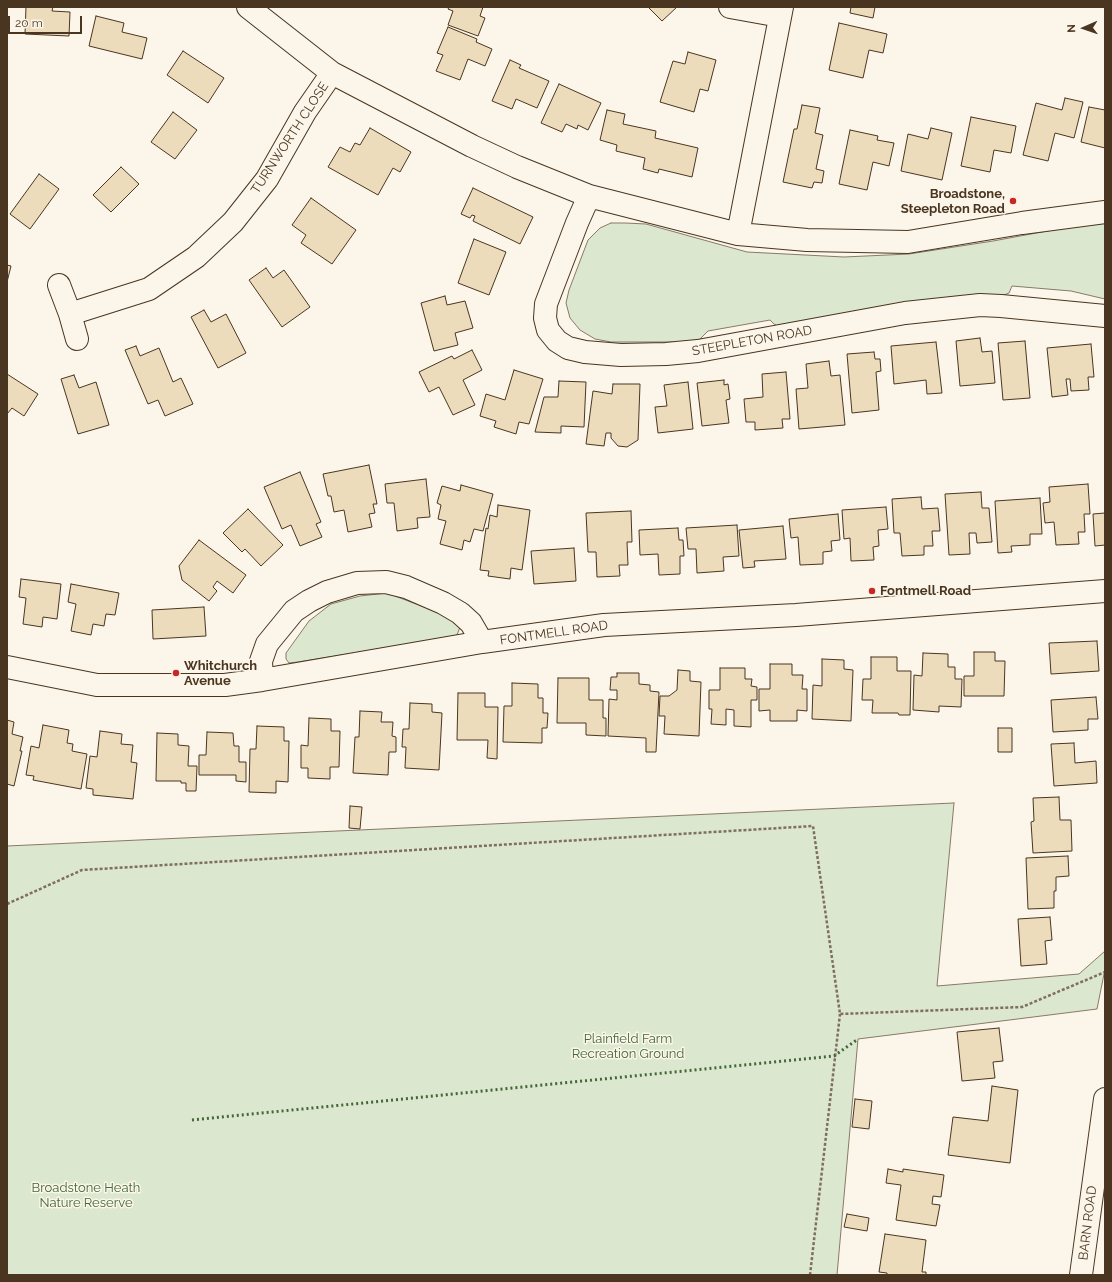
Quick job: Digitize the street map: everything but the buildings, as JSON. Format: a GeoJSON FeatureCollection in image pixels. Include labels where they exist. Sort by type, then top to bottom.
{"type":"FeatureCollection","features":[{"type":"Feature","properties":{"kind":"street"},"geometry":{"type":"LineString","coordinates":[[248,7],[332,73],[472,146],[518,167],[589,196],[738,234],[807,240],[908,242],[1022,223],[1105,212]]}},
{"type":"Feature","properties":{"kind":"street"},"geometry":{"type":"LineString","coordinates":[[730,7],[781,11],[738,234]]}},
{"type":"Feature","properties":{"kind":"street","name":"TURNWORTH CLOSE"},"geometry":{"type":"LineString","coordinates":[[70,314],[150,289],[196,257],[233,222],[267,178],[305,112],[332,73]]}},
{"type":"Feature","properties":{"kind":"street","name":"STEEPLETON ROAD"},"geometry":{"type":"LineString","coordinates":[[589,196],[546,304],[545,318],[548,330],[557,341],[568,348],[585,352],[621,355],[666,354],[698,351],[905,313],[980,305],[1105,316]]}},
{"type":"Feature","properties":{"kind":"street"},"geometry":{"type":"LineString","coordinates":[[59,285],[70,314],[76,339]]}},
{"type":"Feature","properties":{"kind":"street","name":"FONTMELL ROAD"},"geometry":{"type":"LineString","coordinates":[[482,642],[472,623],[460,613],[443,603],[406,587],[386,582],[357,583],[327,592],[294,610],[267,644],[261,661],[262,680],[482,642],[604,625],[796,615],[1105,592]]}},
{"type":"Feature","properties":{"kind":"street"},"geometry":{"type":"LineString","coordinates":[[7,667],[97,685],[225,685],[262,680]]}},
{"type":"Feature","properties":{"kind":"street","name":"BARN ROAD"},"geometry":{"type":"LineString","coordinates":[[1081,1275],[1105,1099]]}},
{"type":"Feature","properties":{"kind":"path"},"geometry":{"type":"LineString","coordinates":[[7,904],[82,870],[813,826],[840,1014],[810,1275]]}},
{"type":"Feature","properties":{"kind":"path"},"geometry":{"type":"LineString","coordinates":[[840,1014],[1022,1007],[1105,972]]}},
{"type":"Feature","properties":{"kind":"green space"},"geometry":{"type":"Polygon","coordinates":[[[611,223],[646,224],[747,252],[844,257],[909,254],[1069,227],[1105,223],[1105,299],[1071,291],[1012,286],[1009,293],[999,297],[970,296],[932,299],[779,327],[770,320],[708,331],[697,342],[611,342],[595,339],[580,330],[570,318],[566,303],[569,290],[588,240],[600,228],[611,223]]]}},
{"type":"Feature","properties":{"kind":"green space"},"geometry":{"type":"Polygon","coordinates":[[[387,593],[456,619],[460,627],[457,635],[447,638],[298,662],[289,663],[286,659],[286,653],[309,621],[331,604],[360,596],[387,593]]]}},
{"type":"Feature","properties":{"kind":"green space","name":"Plainfield Farm Recreation Ground"},"geometry":{"type":"Polygon","coordinates":[[[954,803],[937,986],[1079,974],[1105,951],[1105,969],[1097,1009],[858,1039],[837,1275],[7,1275],[7,846],[954,803]]]}},
{"type":"Feature","properties":{"kind":"hedge"},"geometry":{"type":"LineString","coordinates":[[192,1120],[834,1056],[858,1039]]}},
{"type":"Feature","properties":{"kind":"place","name":"Broadstone, Steepleton Road"},"geometry":{"type":"Point","coordinates":[1013,201]}},
{"type":"Feature","properties":{"kind":"place","name":"Fontmell Road"},"geometry":{"type":"Point","coordinates":[872,591]}},
{"type":"Feature","properties":{"kind":"place","name":"Whitchurch Avenue"},"geometry":{"type":"Point","coordinates":[176,673]}},
{"type":"Feature","properties":{"kind":"park label","name":"Broadstone Heath Nature Reserve"},"geometry":{"type":"Point","coordinates":[86,1196]}}]}
